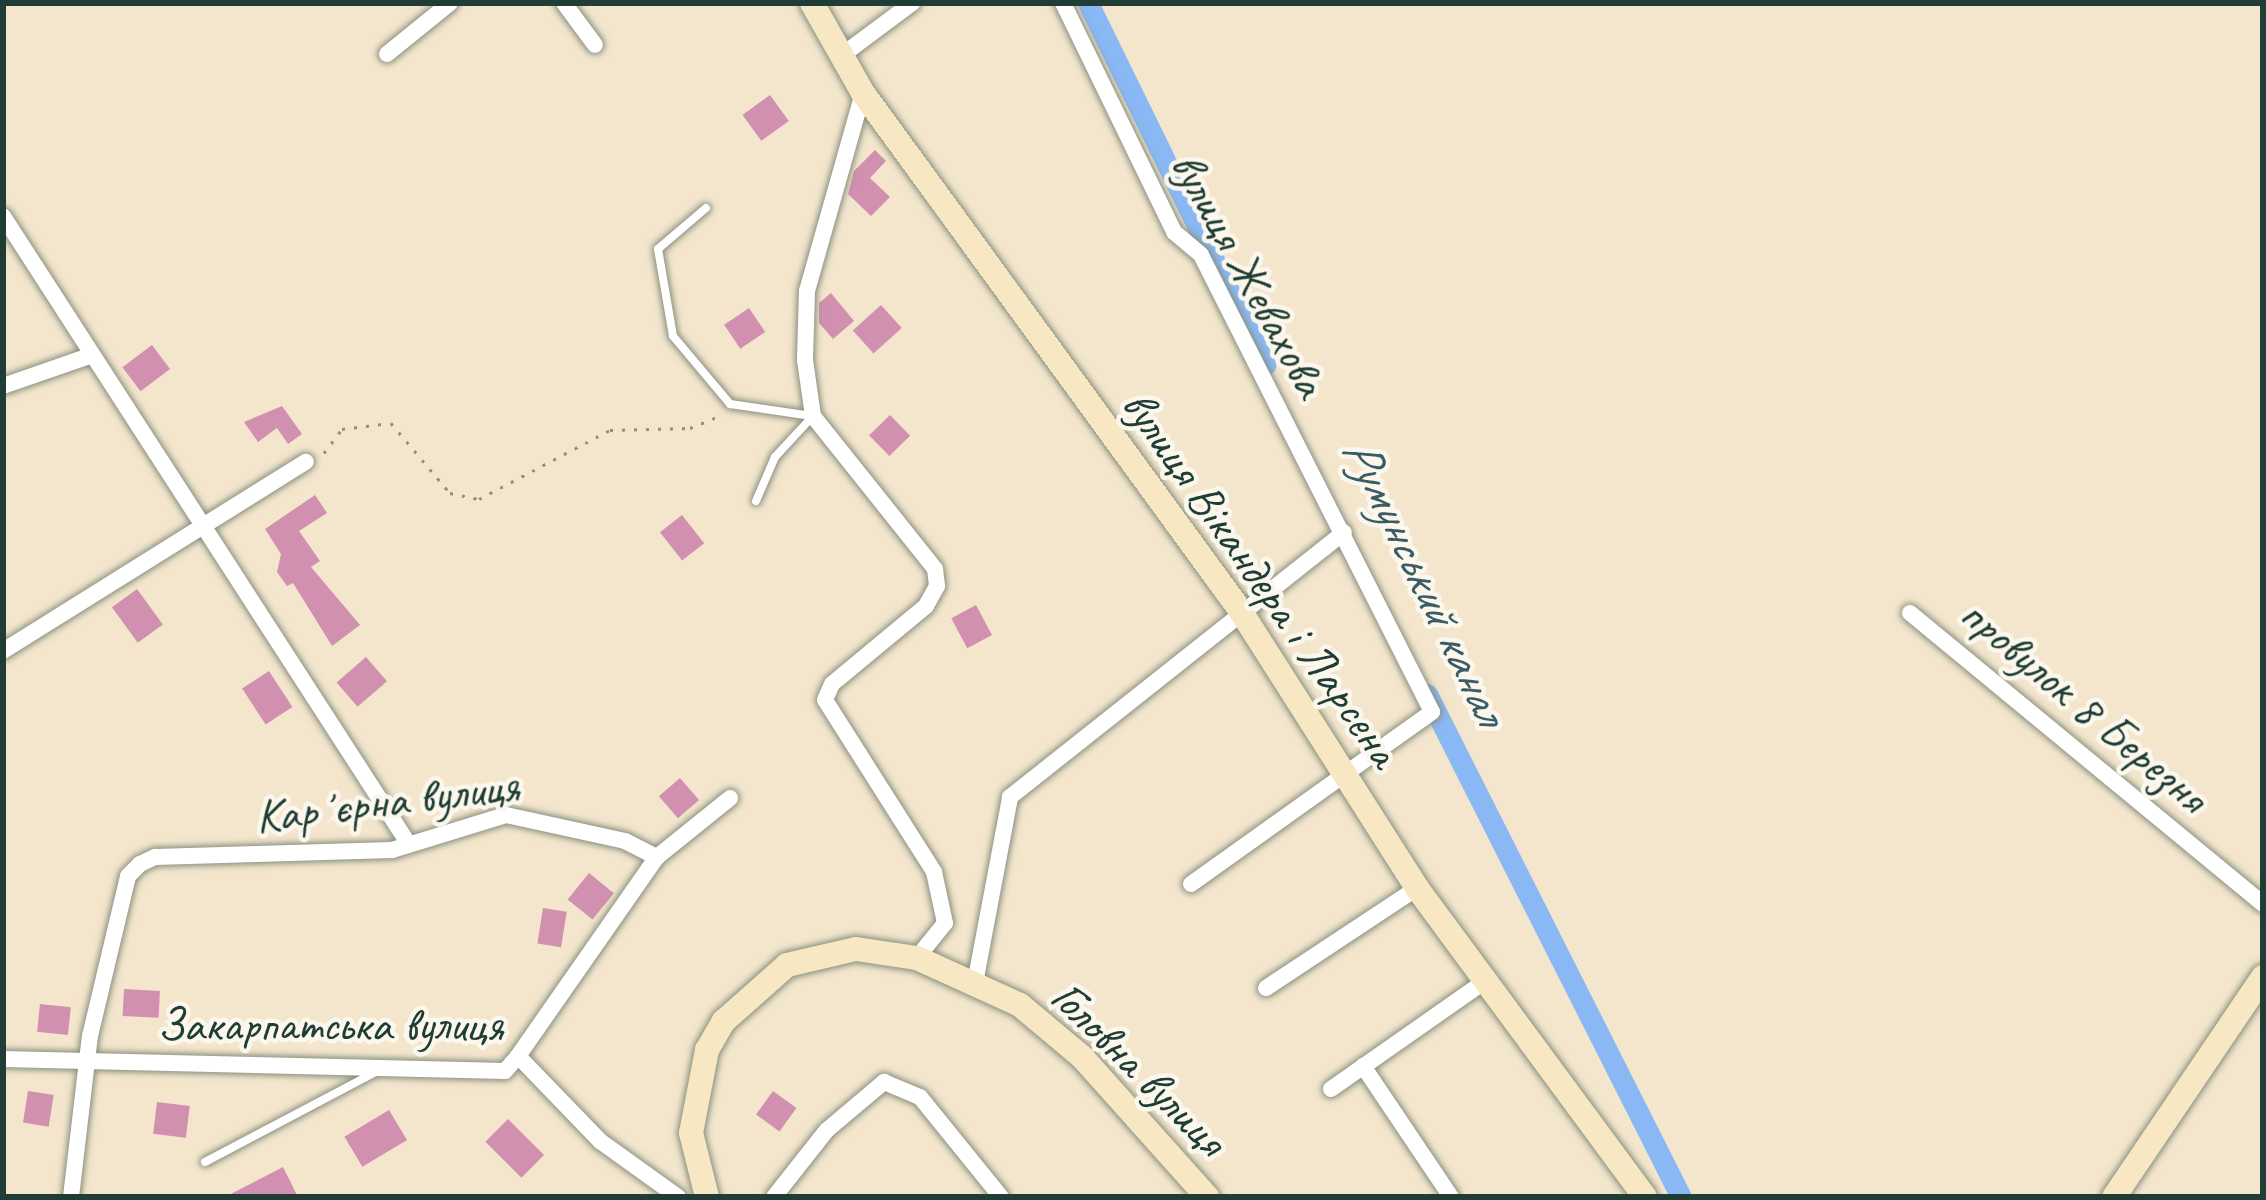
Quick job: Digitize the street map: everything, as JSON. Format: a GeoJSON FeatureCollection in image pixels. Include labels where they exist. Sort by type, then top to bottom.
{"type":"FeatureCollection","features":[{"type":"Feature","properties":{"kind":"street"},"geometry":{"type":"LineString","coordinates":[[387,54],[450,3]]}},
{"type":"Feature","properties":{"kind":"street"},"geometry":{"type":"LineString","coordinates":[[564,3],[595,45]]}},
{"type":"Feature","properties":{"kind":"street","name":"вулиця Вікандера і Ларсена"},"geometry":{"type":"LineString","coordinates":[[812,3],[863,92],[1240,610],[1417,888],[1646,1197]]}},
{"type":"Feature","properties":{"kind":"street"},"geometry":{"type":"LineString","coordinates":[[841,56],[912,3]]}},
{"type":"Feature","properties":{"kind":"street","name":"вулиця Жевахова"},"geometry":{"type":"LineString","coordinates":[[1063,3],[1174,232],[1202,255],[1432,712],[1347,774]]}},
{"type":"Feature","properties":{"kind":"street"},"geometry":{"type":"LineString","coordinates":[[863,92],[807,291],[813,416],[935,569],[926,606],[832,684],[825,700],[934,872],[945,923],[916,958]]}},
{"type":"Feature","properties":{"kind":"street"},"geometry":{"type":"LineString","coordinates":[[3,216],[89,356],[406,840]]}},
{"type":"Feature","properties":{"kind":"street"},"geometry":{"type":"LineString","coordinates":[[3,386],[89,356]]}},
{"type":"Feature","properties":{"kind":"street"},"geometry":{"type":"LineString","coordinates":[[3,651],[151,554],[206,530],[306,462]]}},
{"type":"Feature","properties":{"kind":"street"},"geometry":{"type":"LineString","coordinates":[[975,983],[1010,797],[1344,532]]}},
{"type":"Feature","properties":{"kind":"street","name":"провулок 8 Березня"},"geometry":{"type":"LineString","coordinates":[[1910,613],[2263,904]]}},
{"type":"Feature","properties":{"kind":"street"},"geometry":{"type":"LineString","coordinates":[[1191,884],[1347,774]]}},
{"type":"Feature","properties":{"kind":"street"},"geometry":{"type":"LineString","coordinates":[[518,1057],[657,857],[730,798]]}},
{"type":"Feature","properties":{"kind":"street","name":"Карʼєрна вулиця"},"geometry":{"type":"LineString","coordinates":[[92,1065],[90,1036],[128,876],[155,857],[316,857],[392,850],[406,840],[527,815],[657,857]]}},
{"type":"Feature","properties":{"kind":"street"},"geometry":{"type":"LineString","coordinates":[[1267,988],[1417,888]]}},
{"type":"Feature","properties":{"kind":"street","name":"Головна вулиця"},"geometry":{"type":"LineString","coordinates":[[707,1197],[691,1133],[707,1050],[735,1008],[787,964],[856,949],[916,958],[1020,1004],[1082,1057],[1208,1197]]}},
{"type":"Feature","properties":{"kind":"street"},"geometry":{"type":"LineString","coordinates":[[2114,1197],[2263,977]]}},
{"type":"Feature","properties":{"kind":"street"},"geometry":{"type":"LineString","coordinates":[[1331,1089],[1485,981]]}},
{"type":"Feature","properties":{"kind":"street","name":"Закарпатська вулиця"},"geometry":{"type":"LineString","coordinates":[[3,1059],[92,1065],[505,1071],[518,1057],[599,1142],[678,1197]]}},
{"type":"Feature","properties":{"kind":"street"},"geometry":{"type":"LineString","coordinates":[[71,1197],[92,1065]]}},
{"type":"Feature","properties":{"kind":"street"},"geometry":{"type":"LineString","coordinates":[[1363,1066],[1451,1197]]}},
{"type":"Feature","properties":{"kind":"street"},"geometry":{"type":"LineString","coordinates":[[774,1197],[840,1116],[884,1082],[920,1097],[1000,1197]]}},
{"type":"Feature","properties":{"kind":"lane"},"geometry":{"type":"LineString","coordinates":[[706,208],[658,249],[661,296],[673,336],[730,404],[813,416]]}},
{"type":"Feature","properties":{"kind":"lane"},"geometry":{"type":"LineString","coordinates":[[756,501],[775,457],[813,416]]}},
{"type":"Feature","properties":{"kind":"lane"},"geometry":{"type":"LineString","coordinates":[[206,1162],[382,1068]]}},
{"type":"Feature","properties":{"kind":"path"},"geometry":{"type":"LineString","coordinates":[[306,462],[334,445],[342,429],[391,423],[450,494],[479,499],[591,437],[712,423],[730,404]]}},
{"type":"Feature","properties":{"kind":"building"},"geometry":{"type":"Polygon","coordinates":[[[770,95],[789,121],[761,141],[742,115],[770,95]]]}},
{"type":"Feature","properties":{"kind":"building"},"geometry":{"type":"Polygon","coordinates":[[[875,150],[886,161],[870,178],[890,197],[871,216],[848,194],[854,171],[875,150]]]}},
{"type":"Feature","properties":{"kind":"building"},"geometry":{"type":"Polygon","coordinates":[[[831,293],[854,321],[833,339],[819,323],[819,303],[831,293]]]}},
{"type":"Feature","properties":{"kind":"building"},"geometry":{"type":"Polygon","coordinates":[[[881,305],[902,328],[874,353],[853,330],[881,305]]]}},
{"type":"Feature","properties":{"kind":"building"},"geometry":{"type":"Polygon","coordinates":[[[749,308],[765,332],[740,349],[724,325],[749,308]]]}},
{"type":"Feature","properties":{"kind":"building"},"geometry":{"type":"Polygon","coordinates":[[[152,345],[170,369],[141,391],[122,367],[152,345]]]}},
{"type":"Feature","properties":{"kind":"building"},"geometry":{"type":"Polygon","coordinates":[[[282,406],[302,434],[288,444],[277,428],[258,442],[244,422],[282,406]]]}},
{"type":"Feature","properties":{"kind":"building"},"geometry":{"type":"Polygon","coordinates":[[[890,415],[910,436],[889,456],[869,435],[890,415]]]}},
{"type":"Feature","properties":{"kind":"building"},"geometry":{"type":"Polygon","coordinates":[[[315,495],[327,513],[299,531],[320,561],[311,567],[360,625],[332,646],[293,583],[287,586],[277,572],[281,554],[265,529],[315,495]]]}},
{"type":"Feature","properties":{"kind":"building"},"geometry":{"type":"Polygon","coordinates":[[[682,515],[704,543],[682,561],[660,532],[682,515]]]}},
{"type":"Feature","properties":{"kind":"building"},"geometry":{"type":"Polygon","coordinates":[[[137,589],[163,625],[138,643],[112,607],[137,589]]]}},
{"type":"Feature","properties":{"kind":"building"},"geometry":{"type":"Polygon","coordinates":[[[976,605],[992,635],[967,648],[951,618],[976,605]]]}},
{"type":"Feature","properties":{"kind":"building"},"geometry":{"type":"Polygon","coordinates":[[[366,657],[387,681],[358,707],[337,683],[366,657]]]}},
{"type":"Feature","properties":{"kind":"building"},"geometry":{"type":"Polygon","coordinates":[[[269,671],[292,707],[266,724],[242,688],[269,671]]]}},
{"type":"Feature","properties":{"kind":"building"},"geometry":{"type":"Polygon","coordinates":[[[680,778],[699,800],[678,818],[659,796],[680,778]]]}},
{"type":"Feature","properties":{"kind":"building"},"geometry":{"type":"Polygon","coordinates":[[[589,873],[614,893],[592,920],[568,899],[589,873]]]}},
{"type":"Feature","properties":{"kind":"building"},"geometry":{"type":"Polygon","coordinates":[[[543,908],[567,912],[561,947],[537,944],[543,908]]]}},
{"type":"Feature","properties":{"kind":"building"},"geometry":{"type":"Polygon","coordinates":[[[124,989],[160,991],[159,1018],[123,1016],[124,989]]]}},
{"type":"Feature","properties":{"kind":"building"},"geometry":{"type":"Polygon","coordinates":[[[40,1004],[71,1007],[68,1035],[37,1032],[40,1004]]]}},
{"type":"Feature","properties":{"kind":"building"},"geometry":{"type":"Polygon","coordinates":[[[28,1091],[54,1095],[49,1127],[23,1123],[28,1091]]]}},
{"type":"Feature","properties":{"kind":"building"},"geometry":{"type":"Polygon","coordinates":[[[773,1091],[796,1108],[779,1132],[756,1114],[773,1091]]]}},
{"type":"Feature","properties":{"kind":"building"},"geometry":{"type":"Polygon","coordinates":[[[157,1102],[190,1106],[186,1138],[153,1134],[157,1102]]]}},
{"type":"Feature","properties":{"kind":"building"},"geometry":{"type":"Polygon","coordinates":[[[389,1110],[407,1140],[362,1167],[344,1137],[389,1110]]]}},
{"type":"Feature","properties":{"kind":"building"},"geometry":{"type":"Polygon","coordinates":[[[508,1119],[544,1155],[521,1178],[485,1142],[508,1119]]]}},
{"type":"Feature","properties":{"kind":"building"},"geometry":{"type":"Polygon","coordinates":[[[283,1167],[298,1197],[225,1197],[283,1167]]]}},
{"type":"Feature","properties":{"kind":"waterway","name":"Румунський канал"},"geometry":{"type":"LineString","coordinates":[[1088,3],[1265,365]]}},
{"type":"Feature","properties":{"kind":"waterway","name":"Румунський канал"},"geometry":{"type":"LineString","coordinates":[[1427,694],[1681,1197]]}}]}
